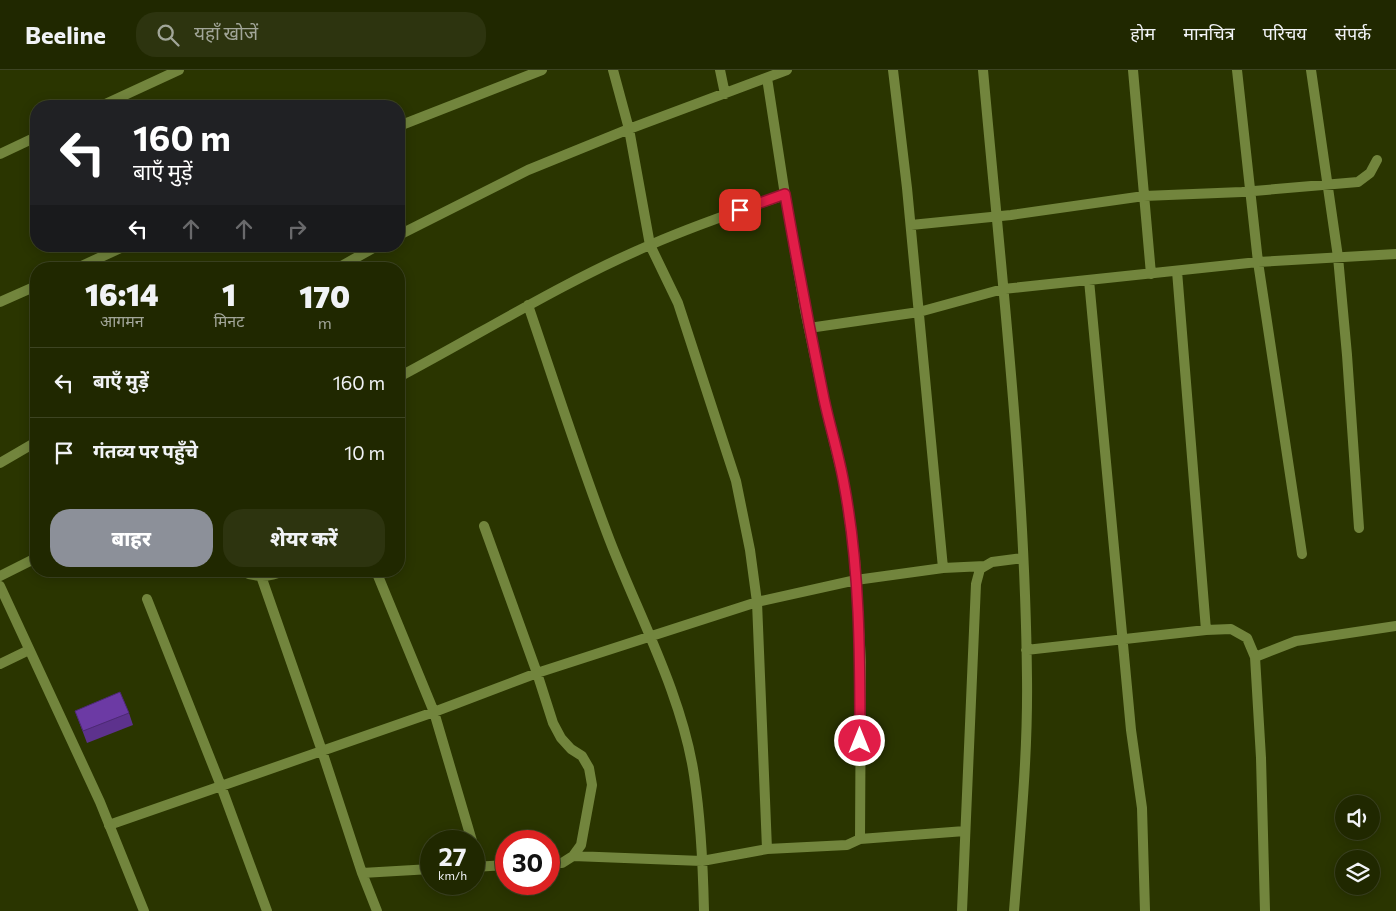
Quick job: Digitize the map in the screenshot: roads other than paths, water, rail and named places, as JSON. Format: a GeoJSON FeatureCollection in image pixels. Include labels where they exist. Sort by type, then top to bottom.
{"type":"FeatureCollection","features":[{"type":"Feature","properties":{"kind":"street"},"geometry":{"type":"LineString","coordinates":[[114,100],[178,70]]}},
{"type":"Feature","properties":{"kind":"street"},"geometry":{"type":"LineString","coordinates":[[405,124],[542,70]]}},
{"type":"Feature","properties":{"kind":"street"},"geometry":{"type":"LineString","coordinates":[[613,70],[628,129],[650,245],[678,303],[736,481],[750,550],[757,602],[767,849]]}},
{"type":"Feature","properties":{"kind":"street"},"geometry":{"type":"LineString","coordinates":[[720,70],[725,94]]}},
{"type":"Feature","properties":{"kind":"street"},"geometry":{"type":"LineString","coordinates":[[405,232],[528,170],[628,129],[787,70]]}},
{"type":"Feature","properties":{"kind":"street"},"geometry":{"type":"LineString","coordinates":[[893,70],[911,225],[943,568]]}},
{"type":"Feature","properties":{"kind":"street"},"geometry":{"type":"LineString","coordinates":[[983,70],[1016,426],[1023,558],[1027,679],[1024,788],[1014,911]]}},
{"type":"Feature","properties":{"kind":"street"},"geometry":{"type":"LineString","coordinates":[[1133,70],[1150,274]]}},
{"type":"Feature","properties":{"kind":"street"},"geometry":{"type":"LineString","coordinates":[[1237,70],[1258,262],[1302,554]]}},
{"type":"Feature","properties":{"kind":"street"},"geometry":{"type":"LineString","coordinates":[[1311,70],[1338,258],[1359,528]]}},
{"type":"Feature","properties":{"kind":"street"},"geometry":{"type":"LineString","coordinates":[[767,78],[809,328],[824,402],[844,483],[855,559],[860,662],[860,838]]}},
{"type":"Feature","properties":{"kind":"street"},"geometry":{"type":"LineString","coordinates":[[0,154],[30,140]]}},
{"type":"Feature","properties":{"kind":"street"},"geometry":{"type":"LineString","coordinates":[[911,225],[1144,196],[1250,191],[1358,182],[1370,173],[1377,160]]}},
{"type":"Feature","properties":{"kind":"street"},"geometry":{"type":"LineString","coordinates":[[405,373],[528,305],[650,245],[785,194]]}},
{"type":"Feature","properties":{"kind":"street"},"geometry":{"type":"LineString","coordinates":[[90,262],[112,252]]}},
{"type":"Feature","properties":{"kind":"street"},"geometry":{"type":"LineString","coordinates":[[348,262],[366,252]]}},
{"type":"Feature","properties":{"kind":"street"},"geometry":{"type":"LineString","coordinates":[[809,328],[919,312],[1003,289],[1258,262],[1396,254]]}},
{"type":"Feature","properties":{"kind":"street"},"geometry":{"type":"LineString","coordinates":[[1177,271],[1206,630]]}},
{"type":"Feature","properties":{"kind":"street"},"geometry":{"type":"LineString","coordinates":[[1089,280],[1131,730],[1142,808],[1145,911]]}},
{"type":"Feature","properties":{"kind":"street"},"geometry":{"type":"LineString","coordinates":[[0,302],[30,289]]}},
{"type":"Feature","properties":{"kind":"street"},"geometry":{"type":"LineString","coordinates":[[528,305],[604,523],[679,710],[694,774],[702,861],[704,911]]}},
{"type":"Feature","properties":{"kind":"street"},"geometry":{"type":"LineString","coordinates":[[0,463],[30,446]]}},
{"type":"Feature","properties":{"kind":"street"},"geometry":{"type":"LineString","coordinates":[[484,526],[538,673],[554,723],[561,738],[571,749],[582,756],[589,768],[592,785],[581,845],[573,856],[560,863]]}},
{"type":"Feature","properties":{"kind":"street"},"geometry":{"type":"LineString","coordinates":[[962,911],[976,584],[980,570],[992,562],[1023,558]]}},
{"type":"Feature","properties":{"kind":"street"},"geometry":{"type":"LineString","coordinates":[[0,576],[30,561]]}},
{"type":"Feature","properties":{"kind":"street"},"geometry":{"type":"LineString","coordinates":[[109,825],[434,712],[538,673],[757,602],[856,580],[943,568],[985,566]]}},
{"type":"Feature","properties":{"kind":"street"},"geometry":{"type":"LineString","coordinates":[[261,577],[376,911]]}},
{"type":"Feature","properties":{"kind":"street"},"geometry":{"type":"LineString","coordinates":[[378,577],[434,712],[469,830]]}},
{"type":"Feature","properties":{"kind":"street"},"geometry":{"type":"LineString","coordinates":[[0,586],[109,825],[144,911]]}},
{"type":"Feature","properties":{"kind":"street"},"geometry":{"type":"LineString","coordinates":[[147,599],[221,786],[267,911]]}},
{"type":"Feature","properties":{"kind":"street"},"geometry":{"type":"LineString","coordinates":[[1256,656],[1296,642],[1396,626]]}},
{"type":"Feature","properties":{"kind":"street"},"geometry":{"type":"LineString","coordinates":[[1026,650],[1206,630],[1231,629],[1247,638],[1256,656],[1261,758],[1264,911]]}},
{"type":"Feature","properties":{"kind":"street"},"geometry":{"type":"LineString","coordinates":[[0,664],[29,650]]}},
{"type":"Feature","properties":{"kind":"street"},"geometry":{"type":"LineString","coordinates":[[573,856],[702,861],[767,849],[847,845],[860,838],[965,830]]}},
{"type":"Feature","properties":{"kind":"street"},"geometry":{"type":"LineString","coordinates":[[362,873],[420,870]]}}]}
